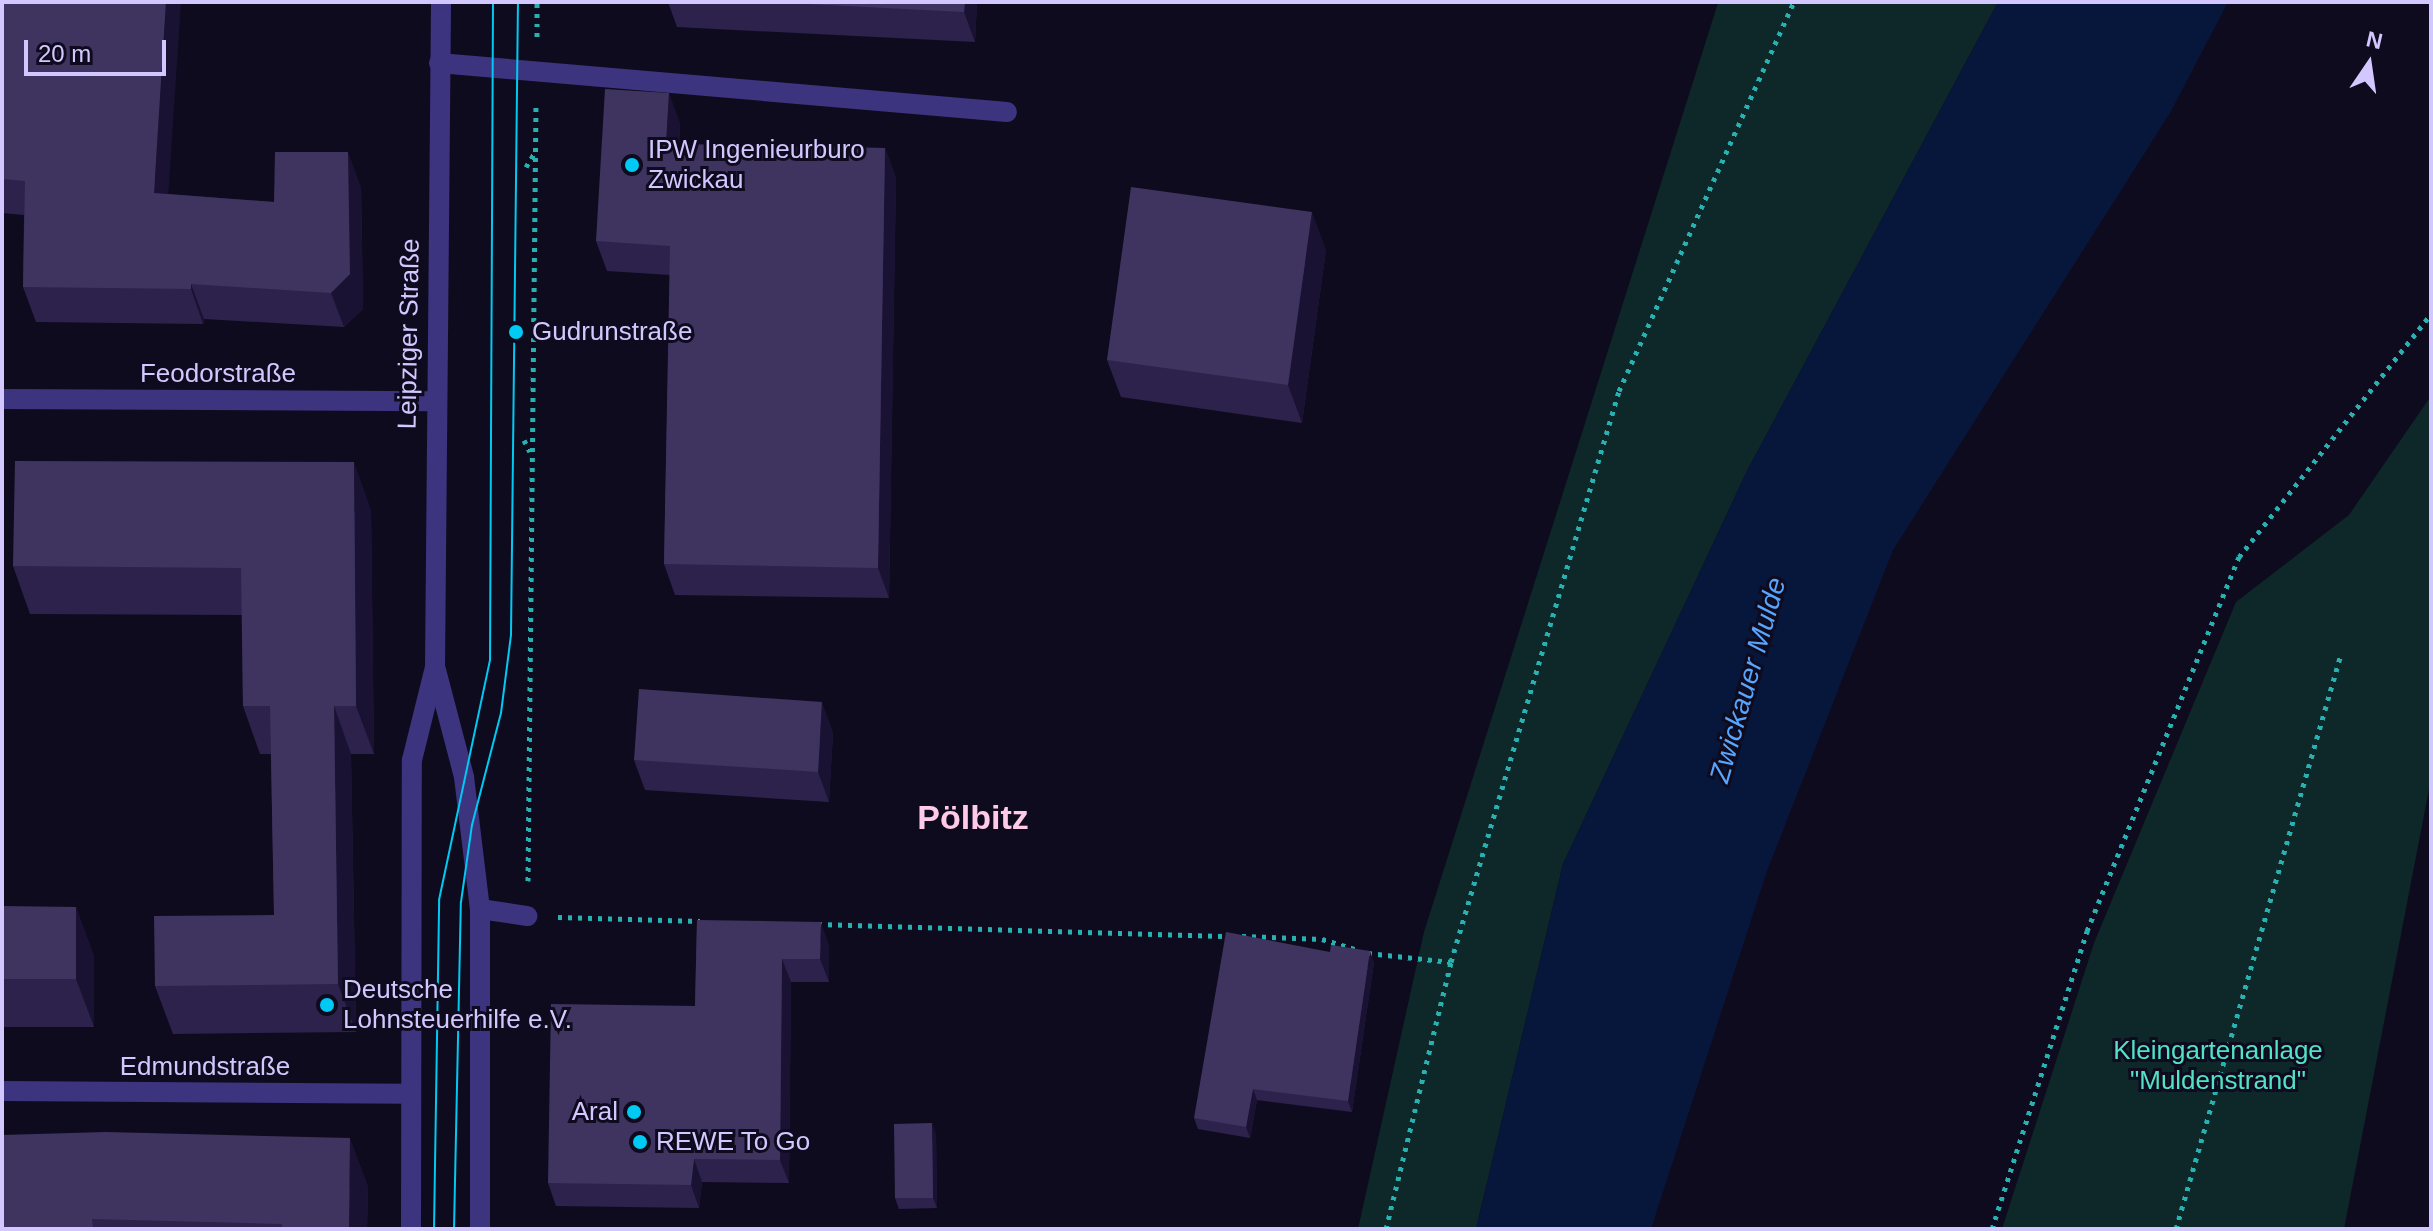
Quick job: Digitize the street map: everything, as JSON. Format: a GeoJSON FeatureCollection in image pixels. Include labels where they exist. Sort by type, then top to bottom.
{"type":"FeatureCollection","features":[{"type":"Feature","properties":{"kind":"street","name":"Leipziger Straße"},"geometry":{"type":"LineString","coordinates":[[411,1229],[408,1094],[412,760],[435,667],[433,401],[441,2]]}},
{"type":"Feature","properties":{"kind":"street"},"geometry":{"type":"LineString","coordinates":[[439,63],[1007,112]]}},
{"type":"Feature","properties":{"kind":"street","name":"Feodorstraße"},"geometry":{"type":"LineString","coordinates":[[2,399],[433,401]]}},
{"type":"Feature","properties":{"kind":"street","name":"Leipziger Straße"},"geometry":{"type":"LineString","coordinates":[[435,667],[464,777],[480,909],[480,1229]]}},
{"type":"Feature","properties":{"kind":"street"},"geometry":{"type":"LineString","coordinates":[[480,909],[527,916]]}},
{"type":"Feature","properties":{"kind":"street","name":"Edmundstraße"},"geometry":{"type":"LineString","coordinates":[[2,1091],[408,1094]]}},
{"type":"Feature","properties":{"kind":"path"},"geometry":{"type":"LineString","coordinates":[[537,2],[527,916],[718,921]]}},
{"type":"Feature","properties":{"kind":"path"},"geometry":{"type":"LineString","coordinates":[[1386,1229],[1451,962],[1619,391],[1794,2]]}},
{"type":"Feature","properties":{"kind":"path"},"geometry":{"type":"LineString","coordinates":[[526,167],[535,151]]}},
{"type":"Feature","properties":{"kind":"path"},"geometry":{"type":"LineString","coordinates":[[1992,1229],[2087,931],[2239,557],[2431,314]]}},
{"type":"Feature","properties":{"kind":"path"},"geometry":{"type":"LineString","coordinates":[[524,440],[532,457]]}},
{"type":"Feature","properties":{"kind":"path"},"geometry":{"type":"LineString","coordinates":[[2176,1229],[2341,654]]}},
{"type":"Feature","properties":{"kind":"path"},"geometry":{"type":"LineString","coordinates":[[813,924],[1322,939],[1384,958],[1451,962]]}},
{"type":"Feature","properties":{"kind":"green space"},"geometry":{"type":"Polygon","coordinates":[[[1714,2],[1998,2],[1747,471],[1563,864],[1476,1229],[1358,1229],[1424,932],[1718,3],[1714,2]]]}},
{"type":"Feature","properties":{"kind":"green space","name":"Kleingartenanlage \"Muldenstrand\""},"geometry":{"type":"Polygon","coordinates":[[[2431,396],[2431,779],[2344,1229],[2002,1229],[2094,943],[2236,602],[2349,515],[2431,396]]]}},
{"type":"Feature","properties":{"kind":"water","name":"Zwickauer Mulde"},"geometry":{"type":"Polygon","coordinates":[[[1998,2],[2228,2],[2170,113],[1893,550],[1767,871],[1651,1229],[1476,1229],[1563,864],[1747,471],[1998,2]]]}},
{"type":"Feature","properties":{"kind":"building"},"geometry":{"type":"Polygon","coordinates":[[[2,2],[166,2],[154,193],[274,202],[275,152],[348,152],[350,274],[331,293],[191,284],[191,289],[23,287],[25,181],[2,179],[2,2]]]}},
{"type":"Feature","properties":{"kind":"building"},"geometry":{"type":"Polygon","coordinates":[[[768,2],[965,2],[964,12],[768,2]]]}},
{"type":"Feature","properties":{"kind":"building"},"geometry":{"type":"Polygon","coordinates":[[[605,89],[669,93],[666,144],[885,148],[878,568],[664,564],[670,246],[596,241],[605,89]]]}},
{"type":"Feature","properties":{"kind":"building"},"geometry":{"type":"Polygon","coordinates":[[[1131,187],[1312,212],[1288,385],[1107,360],[1131,187]]]}},
{"type":"Feature","properties":{"kind":"building"},"geometry":{"type":"Polygon","coordinates":[[[15,461],[354,462],[356,706],[334,706],[338,984],[155,986],[154,916],[274,915],[270,706],[243,706],[241,568],[13,566],[15,461]]]}},
{"type":"Feature","properties":{"kind":"building"},"geometry":{"type":"Polygon","coordinates":[[[639,689],[822,702],[818,772],[634,760],[639,689]]]}},
{"type":"Feature","properties":{"kind":"building"},"geometry":{"type":"Polygon","coordinates":[[[2,906],[76,907],[76,979],[2,979],[2,906]]]}},
{"type":"Feature","properties":{"kind":"building"},"geometry":{"type":"Polygon","coordinates":[[[697,920],[821,922],[820,959],[782,959],[780,1160],[694,1159],[691,1185],[548,1183],[551,1004],[695,1006],[697,920]]]}},
{"type":"Feature","properties":{"kind":"building"},"geometry":{"type":"Polygon","coordinates":[[[1226,932],[1330,952],[1331,945],[1370,951],[1348,1101],[1253,1089],[1246,1127],[1194,1118],[1226,932]]]}},
{"type":"Feature","properties":{"kind":"building"},"geometry":{"type":"Polygon","coordinates":[[[932,1123],[933,1198],[895,1198],[894,1124],[932,1123]]]}},
{"type":"Feature","properties":{"kind":"building"},"geometry":{"type":"Polygon","coordinates":[[[106,1132],[350,1138],[349,1229],[282,1229],[282,1224],[92,1219],[93,1229],[2,1229],[2,1135],[106,1132]]]}},
{"type":"Feature","properties":{"kind":"tram line"},"geometry":{"type":"LineString","coordinates":[[434,1229],[439,900],[490,660],[493,2]]}},
{"type":"Feature","properties":{"kind":"tram line"},"geometry":{"type":"LineString","coordinates":[[454,1229],[461,902],[472,825],[501,713],[511,635],[518,2]]}},
{"type":"Feature","properties":{"kind":"place","name":"IPW Ingenieurburo Zwickau"},"geometry":{"type":"Point","coordinates":[632,165]}},
{"type":"Feature","properties":{"kind":"place","name":"Gudrunstraße"},"geometry":{"type":"Point","coordinates":[516,332]}},
{"type":"Feature","properties":{"kind":"place","name":"Deutsche Lohnsteuerhilfe e.V."},"geometry":{"type":"Point","coordinates":[327,1005]}},
{"type":"Feature","properties":{"kind":"place","name":"Aral"},"geometry":{"type":"Point","coordinates":[634,1112]}},
{"type":"Feature","properties":{"kind":"place","name":"REWE To Go"},"geometry":{"type":"Point","coordinates":[640,1142]}},
{"type":"Feature","properties":{"kind":"district","name":"Pölbitz"},"geometry":{"type":"Point","coordinates":[973,818]}}]}
